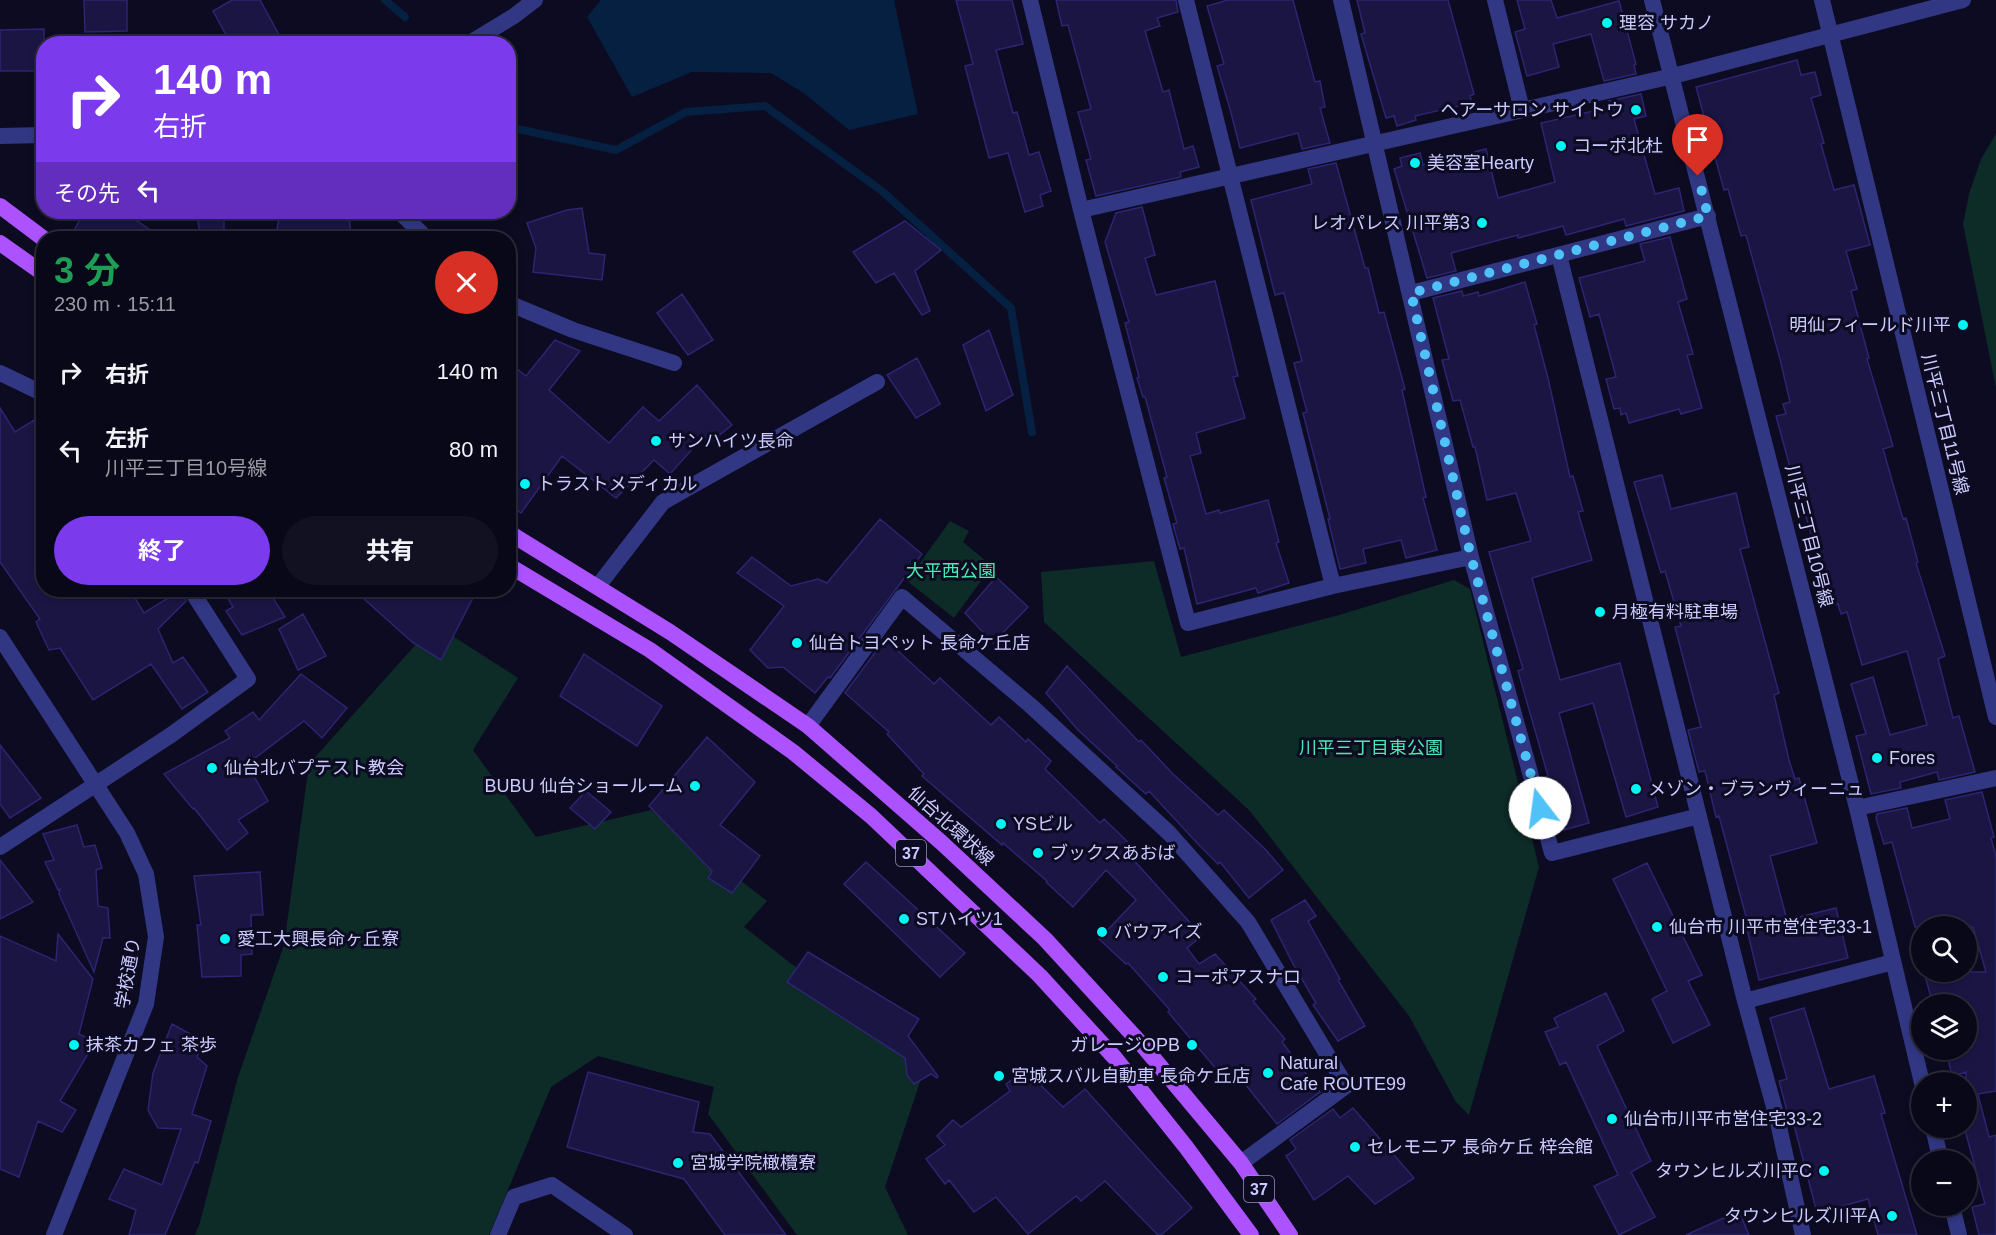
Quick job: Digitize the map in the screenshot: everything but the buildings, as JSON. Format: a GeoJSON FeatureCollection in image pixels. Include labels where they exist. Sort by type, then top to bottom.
{"type":"FeatureCollection","features":[{"type":"Feature","properties":{"kind":"main road"},"geometry":{"type":"LineString","coordinates":[[0,206],[36,232]]}},
{"type":"Feature","properties":{"kind":"main road"},"geometry":{"type":"LineString","coordinates":[[0,243],[36,268]]}},
{"type":"Feature","properties":{"kind":"main road","name":"仙台北環状線"},"geometry":{"type":"LineString","coordinates":[[516,537],[670,632],[808,726],[942,843],[1045,939],[1144,1047],[1241,1163],[1290,1235]]}},
{"type":"Feature","properties":{"kind":"main road","name":"37"},"geometry":{"type":"LineString","coordinates":[[516,570],[650,650],[793,752],[871,816],[1040,976],[1115,1058],[1186,1147],[1251,1235]]}},
{"type":"Feature","properties":{"kind":"street"},"geometry":{"type":"LineString","coordinates":[[481,36],[535,0]]}},
{"type":"Feature","properties":{"kind":"street"},"geometry":{"type":"LineString","coordinates":[[1030,0],[1081,210],[1188,623],[1333,586],[1471,557]]}},
{"type":"Feature","properties":{"kind":"street"},"geometry":{"type":"LineString","coordinates":[[1186,0],[1333,586]]}},
{"type":"Feature","properties":{"kind":"street"},"geometry":{"type":"LineString","coordinates":[[1341,0],[1471,557],[1552,854],[1699,816]]}},
{"type":"Feature","properties":{"kind":"street"},"geometry":{"type":"LineString","coordinates":[[1495,0],[1522,110]]}},
{"type":"Feature","properties":{"kind":"street","name":"川平三丁目10号線"},"geometry":{"type":"LineString","coordinates":[[1653,0],[1857,808],[1919,1072]]}},
{"type":"Feature","properties":{"kind":"street","name":"川平三丁目11号線"},"geometry":{"type":"LineString","coordinates":[[1822,0],[1996,717]]}},
{"type":"Feature","properties":{"kind":"street"},"geometry":{"type":"LineString","coordinates":[[1081,210],[1672,76],[1963,0]]}},
{"type":"Feature","properties":{"kind":"street"},"geometry":{"type":"LineString","coordinates":[[0,136],[36,135]]}},
{"type":"Feature","properties":{"kind":"street"},"geometry":{"type":"LineString","coordinates":[[1411,293],[1708,216]]}},
{"type":"Feature","properties":{"kind":"street"},"geometry":{"type":"LineString","coordinates":[[407,219],[419,231]]}},
{"type":"Feature","properties":{"kind":"street"},"geometry":{"type":"LineString","coordinates":[[1559,255],[1745,1001],[1777,1118],[1803,1235]]}},
{"type":"Feature","properties":{"kind":"street"},"geometry":{"type":"LineString","coordinates":[[516,306],[573,330],[674,363]]}},
{"type":"Feature","properties":{"kind":"street"},"geometry":{"type":"LineString","coordinates":[[0,373],[36,390]]}},
{"type":"Feature","properties":{"kind":"street"},"geometry":{"type":"LineString","coordinates":[[597,586],[663,502],[877,382]]}},
{"type":"Feature","properties":{"kind":"street"},"geometry":{"type":"LineString","coordinates":[[0,847],[171,735],[249,679],[196,597]]}},
{"type":"Feature","properties":{"kind":"street"},"geometry":{"type":"LineString","coordinates":[[808,726],[902,597],[1030,705],[1169,833],[1248,922],[1346,1086],[1241,1163]]}},
{"type":"Feature","properties":{"kind":"street","name":"学校通り"},"geometry":{"type":"LineString","coordinates":[[0,637],[127,833],[146,874],[156,937],[146,1004],[54,1235]]}},
{"type":"Feature","properties":{"kind":"street"},"geometry":{"type":"LineString","coordinates":[[1857,808],[1996,778]]}},
{"type":"Feature","properties":{"kind":"street"},"geometry":{"type":"LineString","coordinates":[[1745,1001],[1893,962]]}},
{"type":"Feature","properties":{"kind":"street"},"geometry":{"type":"LineString","coordinates":[[498,1235],[514,1197],[552,1185],[625,1235]]}},
{"type":"Feature","properties":{"kind":"street"},"geometry":{"type":"LineString","coordinates":[[1954,1216],[1959,1235]]}},
{"type":"Feature","properties":{"kind":"green space"},"geometry":{"type":"Polygon","coordinates":[[[1996,134],[1996,388],[1963,224],[1969,194],[1981,159],[1996,134]]]}},
{"type":"Feature","properties":{"kind":"green space","name":"大平西公園"},"geometry":{"type":"Polygon","coordinates":[[[950,521],[969,531],[963,542],[992,566],[954,618],[907,581],[950,521]]]}},
{"type":"Feature","properties":{"kind":"green space","name":"川平三丁目東公園"},"geometry":{"type":"Polygon","coordinates":[[[1154,561],[1181,657],[1339,615],[1454,580],[1470,589],[1539,867],[1469,1115],[1456,1102],[1409,1016],[1249,810],[1044,622],[1041,572],[1154,561]]]}},
{"type":"Feature","properties":{"kind":"green space"},"geometry":{"type":"Polygon","coordinates":[[[434,624],[518,678],[473,750],[536,837],[651,810],[767,901],[744,927],[925,1067],[885,1187],[908,1235],[797,1235],[708,1114],[714,1087],[598,1056],[551,1087],[489,1235],[195,1235],[238,1077],[284,945],[309,764],[434,624]]]}},
{"type":"Feature","properties":{"kind":"water"},"geometry":{"type":"Polygon","coordinates":[[[601,0],[894,0],[918,114],[849,130],[805,94],[771,73],[692,72],[632,97],[587,17],[601,0]]]}},
{"type":"Feature","properties":{"kind":"waterway"},"geometry":{"type":"LineString","coordinates":[[385,0],[405,17]]}},
{"type":"Feature","properties":{"kind":"waterway"},"geometry":{"type":"LineString","coordinates":[[516,129],[616,150],[686,112],[765,106],[882,191],[1011,308],[1032,432]]}},
{"type":"Feature","properties":{"kind":"place","name":"理容 サカノ"},"geometry":{"type":"Point","coordinates":[1607,23]}},
{"type":"Feature","properties":{"kind":"place","name":"ヘアーサロン サイトウ"},"geometry":{"type":"Point","coordinates":[1636,110]}},
{"type":"Feature","properties":{"kind":"place","name":"コーポ北杜"},"geometry":{"type":"Point","coordinates":[1561,146]}},
{"type":"Feature","properties":{"kind":"place","name":"美容室Hearty"},"geometry":{"type":"Point","coordinates":[1415,163]}},
{"type":"Feature","properties":{"kind":"place","name":"レオパレス 川平第3"},"geometry":{"type":"Point","coordinates":[1482,223]}},
{"type":"Feature","properties":{"kind":"place","name":"明仙フィールド川平"},"geometry":{"type":"Point","coordinates":[1963,325]}},
{"type":"Feature","properties":{"kind":"place","name":"サンハイツ長命"},"geometry":{"type":"Point","coordinates":[656,441]}},
{"type":"Feature","properties":{"kind":"place","name":"トラストメディカル"},"geometry":{"type":"Point","coordinates":[525,484]}},
{"type":"Feature","properties":{"kind":"place","name":"月極有料駐車場"},"geometry":{"type":"Point","coordinates":[1600,612]}},
{"type":"Feature","properties":{"kind":"place","name":"仙台トヨペット 長命ケ丘店"},"geometry":{"type":"Point","coordinates":[797,643]}},
{"type":"Feature","properties":{"kind":"place","name":"Fores"},"geometry":{"type":"Point","coordinates":[1877,758]}},
{"type":"Feature","properties":{"kind":"place","name":"仙台北バプテスト教会"},"geometry":{"type":"Point","coordinates":[212,768]}},
{"type":"Feature","properties":{"kind":"place","name":"BUBU 仙台ショールーム"},"geometry":{"type":"Point","coordinates":[695,786]}},
{"type":"Feature","properties":{"kind":"place","name":"メゾン・ブランヴィーニュ"},"geometry":{"type":"Point","coordinates":[1636,789]}},
{"type":"Feature","properties":{"kind":"place","name":"YSビル"},"geometry":{"type":"Point","coordinates":[1001,824]}},
{"type":"Feature","properties":{"kind":"place","name":"ブックスあおば"},"geometry":{"type":"Point","coordinates":[1038,853]}},
{"type":"Feature","properties":{"kind":"place","name":"STハイツ1"},"geometry":{"type":"Point","coordinates":[904,919]}},
{"type":"Feature","properties":{"kind":"place","name":"仙台市 川平市営住宅33-1"},"geometry":{"type":"Point","coordinates":[1657,927]}},
{"type":"Feature","properties":{"kind":"place","name":"バウアイズ"},"geometry":{"type":"Point","coordinates":[1102,932]}},
{"type":"Feature","properties":{"kind":"place","name":"愛工大興長命ヶ丘寮"},"geometry":{"type":"Point","coordinates":[225,939]}},
{"type":"Feature","properties":{"kind":"place","name":"コーポアスナロ"},"geometry":{"type":"Point","coordinates":[1163,977]}},
{"type":"Feature","properties":{"kind":"place","name":"抹茶カフェ 茶歩"},"geometry":{"type":"Point","coordinates":[74,1045]}},
{"type":"Feature","properties":{"kind":"place","name":"ガレージOPB"},"geometry":{"type":"Point","coordinates":[1192,1045]}},
{"type":"Feature","properties":{"kind":"place","name":"Natural Cafe ROUTE99"},"geometry":{"type":"Point","coordinates":[1268,1073]}},
{"type":"Feature","properties":{"kind":"place","name":"宮城スバル自動車 長命ケ丘店"},"geometry":{"type":"Point","coordinates":[999,1076]}},
{"type":"Feature","properties":{"kind":"place","name":"仙台市川平市営住宅33-2"},"geometry":{"type":"Point","coordinates":[1612,1119]}},
{"type":"Feature","properties":{"kind":"place","name":"セレモニア 長命ケ丘 梓会館"},"geometry":{"type":"Point","coordinates":[1355,1147]}},
{"type":"Feature","properties":{"kind":"place","name":"宮城学院橄欖寮"},"geometry":{"type":"Point","coordinates":[678,1163]}},
{"type":"Feature","properties":{"kind":"place","name":"タウンヒルズ川平C"},"geometry":{"type":"Point","coordinates":[1824,1171]}},
{"type":"Feature","properties":{"kind":"place","name":"タウンヒルズ川平A"},"geometry":{"type":"Point","coordinates":[1892,1216]}},
{"type":"Feature","properties":{"kind":"route"},"geometry":{"type":"LineString","coordinates":[[1540,808],[1471,557],[1411,293],[1708,216],[1698,176]]}}]}
